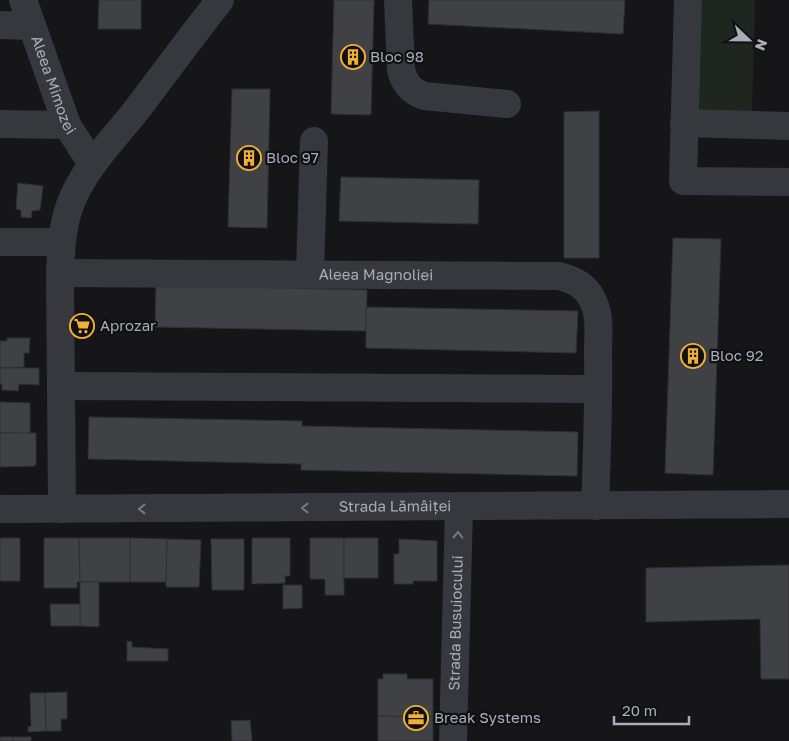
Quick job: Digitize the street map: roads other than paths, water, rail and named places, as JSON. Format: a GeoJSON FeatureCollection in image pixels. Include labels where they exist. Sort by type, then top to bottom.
{"type":"FeatureCollection","features":[{"type":"Feature","properties":{"kind":"street","name":"Aleea Mimozei"},"geometry":{"type":"LineString","coordinates":[[23,0],[67,125],[92,164]]}},
{"type":"Feature","properties":{"kind":"street"},"geometry":{"type":"LineString","coordinates":[[62,509],[60,273],[61,242],[64,224],[79,185],[92,164],[220,0]]}},
{"type":"Feature","properties":{"kind":"street"},"geometry":{"type":"LineString","coordinates":[[398,0],[401,70],[403,78],[409,87],[424,96],[507,104]]}},
{"type":"Feature","properties":{"kind":"street"},"geometry":{"type":"LineString","coordinates":[[688,0],[683,181],[789,182]]}},
{"type":"Feature","properties":{"kind":"street"},"geometry":{"type":"LineString","coordinates":[[0,25],[32,26]]}},
{"type":"Feature","properties":{"kind":"street"},"geometry":{"type":"LineString","coordinates":[[684,123],[789,126]]}},
{"type":"Feature","properties":{"kind":"street"},"geometry":{"type":"LineString","coordinates":[[0,124],[67,125]]}},
{"type":"Feature","properties":{"kind":"street"},"geometry":{"type":"LineString","coordinates":[[310,274],[314,141]]}},
{"type":"Feature","properties":{"kind":"street"},"geometry":{"type":"LineString","coordinates":[[0,242],[61,242]]}},
{"type":"Feature","properties":{"kind":"street","name":"Aleea Magnoliei"},"geometry":{"type":"LineString","coordinates":[[60,273],[559,276],[574,280],[587,290],[593,300],[597,314],[596,506]]}},
{"type":"Feature","properties":{"kind":"street"},"geometry":{"type":"LineString","coordinates":[[61,386],[598,389]]}},
{"type":"Feature","properties":{"kind":"street","name":"Strada Lămâiței"},"geometry":{"type":"LineString","coordinates":[[0,509],[789,504]]}},
{"type":"Feature","properties":{"kind":"street","name":"Strada Busuiocului"},"geometry":{"type":"LineString","coordinates":[[453,741],[459,507]]}},
{"type":"Feature","properties":{"kind":"place","name":"Bloc 98"},"geometry":{"type":"Point","coordinates":[353,57]}},
{"type":"Feature","properties":{"kind":"place","name":"Bloc 97"},"geometry":{"type":"Point","coordinates":[249,158]}},
{"type":"Feature","properties":{"kind":"place","name":"Aprozar"},"geometry":{"type":"Point","coordinates":[82,326]}},
{"type":"Feature","properties":{"kind":"place","name":"Bloc 92"},"geometry":{"type":"Point","coordinates":[693,356]}},
{"type":"Feature","properties":{"kind":"place","name":"Break Systems"},"geometry":{"type":"Point","coordinates":[416,718]}}]}
